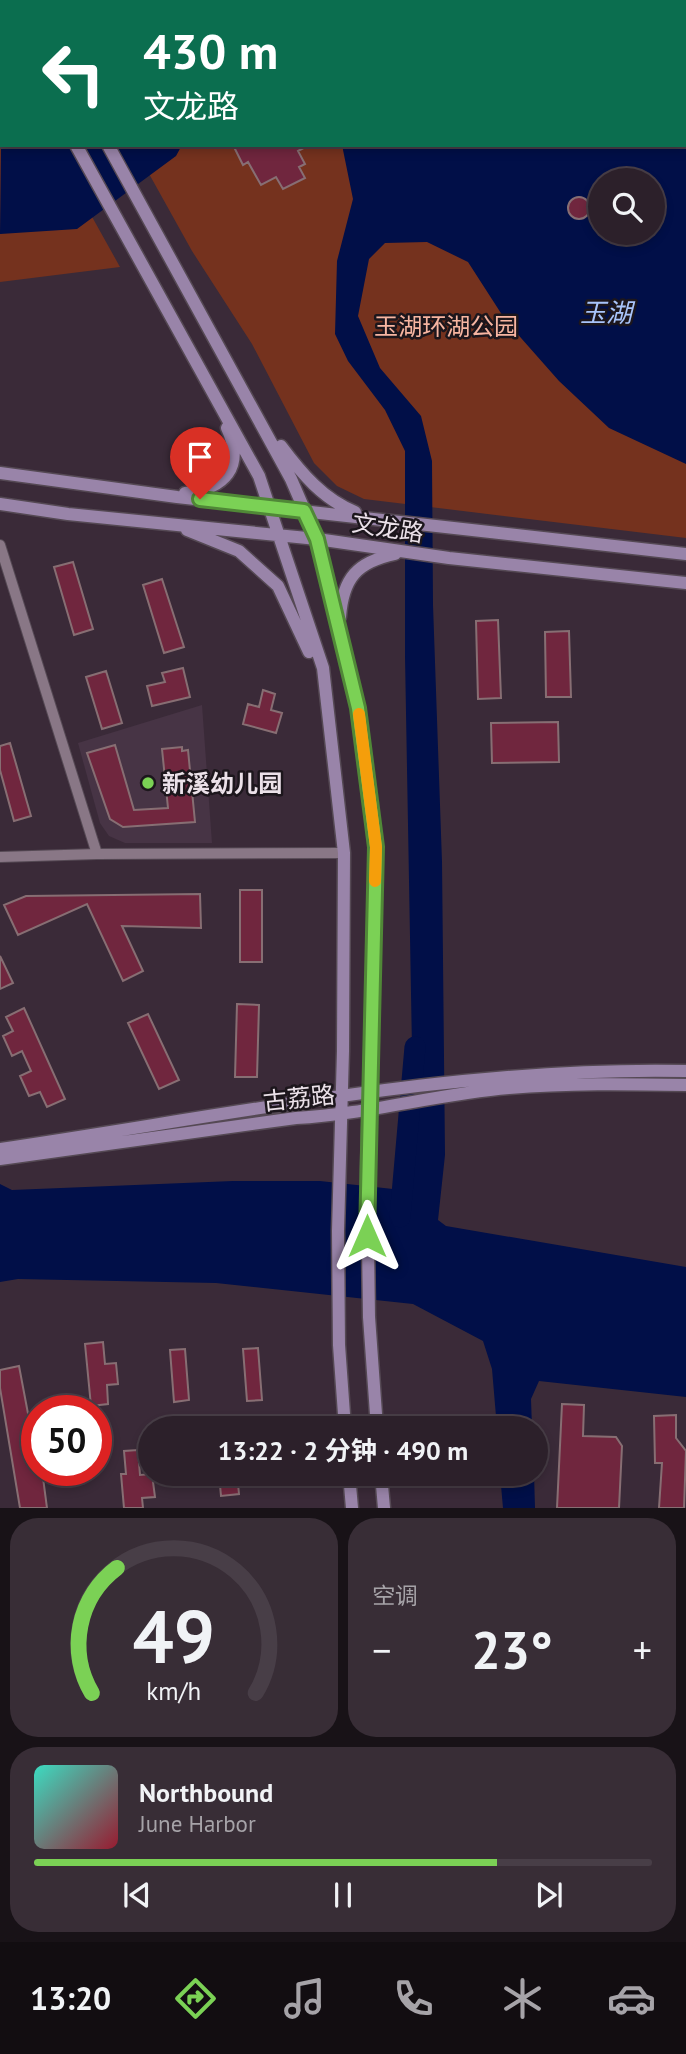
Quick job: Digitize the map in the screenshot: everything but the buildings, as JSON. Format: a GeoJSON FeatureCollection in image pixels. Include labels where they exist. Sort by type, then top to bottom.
{"type":"FeatureCollection","features":[{"type":"Feature","properties":{"kind":"main road"},"geometry":{"type":"LineString","coordinates":[[77,147],[259,476],[323,668],[344,853],[338,1157],[339,1345],[344,1416]]}},
{"type":"Feature","properties":{"kind":"main road"},"geometry":{"type":"LineString","coordinates":[[109,147],[291,479],[317,539],[358,708],[376,847],[367,1170],[368,1307],[376,1416]]}},
{"type":"Feature","properties":{"kind":"main road"},"geometry":{"type":"LineString","coordinates":[[166,495],[216,486],[233,464],[231,437],[192,355]]}},
{"type":"Feature","properties":{"kind":"main road"},"geometry":{"type":"LineString","coordinates":[[250,403],[297,467],[332,503],[368,518]]}},
{"type":"Feature","properties":{"kind":"main road","name":"文龙路"},"geometry":{"type":"LineString","coordinates":[[0,473],[166,495],[686,554]]}},
{"type":"Feature","properties":{"kind":"main road","name":"文龙路"},"geometry":{"type":"LineString","coordinates":[[0,504],[280,534],[404,552],[686,583]]}},
{"type":"Feature","properties":{"kind":"main road"},"geometry":{"type":"LineString","coordinates":[[174,524],[239,551],[278,586],[306,642],[327,710]]}},
{"type":"Feature","properties":{"kind":"main road"},"geometry":{"type":"LineString","coordinates":[[339,628],[341,600],[348,581],[359,568],[373,559],[404,552]]}},
{"type":"Feature","properties":{"kind":"main road","name":"古荔路"},"geometry":{"type":"LineString","coordinates":[[0,1149],[369,1093],[565,1073],[686,1071]]}},
{"type":"Feature","properties":{"kind":"main road","name":"古荔路"},"geometry":{"type":"LineString","coordinates":[[0,1159],[296,1118],[369,1111],[415,1100],[509,1088],[599,1083],[686,1085]]}},
{"type":"Feature","properties":{"kind":"main road"},"geometry":{"type":"LineString","coordinates":[[350,1486],[352,1508]]}},
{"type":"Feature","properties":{"kind":"main road"},"geometry":{"type":"LineString","coordinates":[[382,1486],[384,1508]]}},
{"type":"Feature","properties":{"kind":"street"},"geometry":{"type":"LineString","coordinates":[[0,545],[97,854]]}},
{"type":"Feature","properties":{"kind":"street"},"geometry":{"type":"LineString","coordinates":[[0,857],[344,853]]}},
{"type":"Feature","properties":{"kind":"shaded area","name":"新溪幼儿园"},"geometry":{"type":"Polygon","coordinates":[[[202,705],[212,843],[125,843],[109,836],[100,823],[78,743],[202,705]]]}},
{"type":"Feature","properties":{"kind":"green space"},"geometry":{"type":"Polygon","coordinates":[[[0,147],[53,147],[120,267],[0,282],[0,147]]]}},
{"type":"Feature","properties":{"kind":"green space","name":"玉湖环湖公园"},"geometry":{"type":"Polygon","coordinates":[[[134,147],[686,147],[686,538],[364,499],[337,486],[314,463],[252,344],[192,251],[134,147]]]}},
{"type":"Feature","properties":{"kind":"water"},"geometry":{"type":"Polygon","coordinates":[[[1,147],[181,147],[176,156],[77,229],[0,234],[1,147]]]}},
{"type":"Feature","properties":{"kind":"water","name":"玉湖"},"geometry":{"type":"Polygon","coordinates":[[[342,147],[686,147],[686,464],[609,428],[559,381],[506,321],[468,262],[427,242],[385,243],[369,259],[358,316],[380,368],[421,416],[432,461],[433,605],[442,862],[445,1155],[438,1220],[446,1226],[686,1267],[686,1397],[539,1381],[531,1399],[532,1416],[496,1416],[492,1369],[483,1341],[413,1304],[216,1283],[18,1279],[0,1282],[0,1184],[12,1190],[233,1181],[320,1181],[402,1190],[414,1161],[405,656],[405,451],[385,410],[348,361],[335,334],[337,261],[353,199],[342,147]]]}},
{"type":"Feature","properties":{"kind":"water"},"geometry":{"type":"Polygon","coordinates":[[[501,1486],[534,1486],[535,1508],[503,1508],[501,1486]]]}},
{"type":"Feature","properties":{"kind":"waterway"},"geometry":{"type":"LineString","coordinates":[[400,1217],[415,1047]]}},
{"type":"Feature","properties":{"kind":"slow traffic"},"geometry":{"type":"LineString","coordinates":[[359,714],[376,847],[375,881]]}},
{"type":"Feature","properties":{"kind":"place","name":"新溪幼儿园"},"geometry":{"type":"Point","coordinates":[148,783]}},
{"type":"Feature","properties":{"kind":"route"},"geometry":{"type":"LineString","coordinates":[[200,499],[304,511],[317,539],[358,708],[376,847],[367,1236]]}}]}
